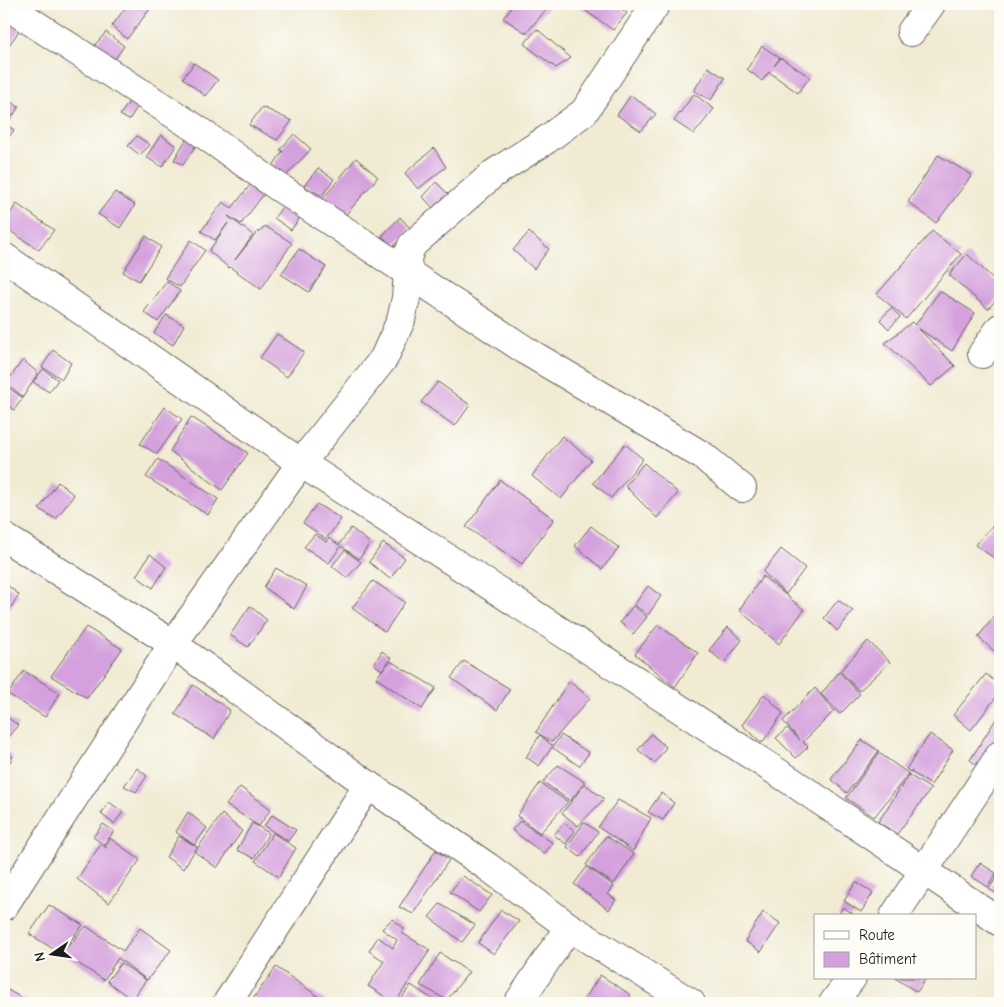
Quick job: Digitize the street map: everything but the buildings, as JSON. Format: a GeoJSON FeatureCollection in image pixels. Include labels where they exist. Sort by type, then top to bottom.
{"type":"FeatureCollection","features":[{"type":"Feature","properties":{"kind":"street"},"geometry":{"type":"LineString","coordinates":[[4,4],[192,126],[274,184],[528,352],[703,456],[742,488]]}},
{"type":"Feature","properties":{"kind":"street"},"geometry":{"type":"LineString","coordinates":[[4,906],[173,644],[301,463],[384,358],[401,320],[406,298],[407,258],[412,245],[493,174],[546,140],[584,112],[656,4]]}},
{"type":"Feature","properties":{"kind":"street"},"geometry":{"type":"LineString","coordinates":[[911,32],[931,4]]}},
{"type":"Feature","properties":{"kind":"street"},"geometry":{"type":"LineString","coordinates":[[4,257],[301,463],[791,781],[1000,922]]}},
{"type":"Feature","properties":{"kind":"street"},"geometry":{"type":"LineString","coordinates":[[982,354],[1000,328]]}},
{"type":"Feature","properties":{"kind":"street"},"geometry":{"type":"LineString","coordinates":[[4,537],[173,644],[368,785],[488,867],[569,927],[691,1003]]}},
{"type":"Feature","properties":{"kind":"street"},"geometry":{"type":"LineString","coordinates":[[895,914],[923,869],[1000,755]]}},
{"type":"Feature","properties":{"kind":"street"},"geometry":{"type":"LineString","coordinates":[[227,1003],[368,785]]}},
{"type":"Feature","properties":{"kind":"street"},"geometry":{"type":"LineString","coordinates":[[518,1003],[569,927]]}},
{"type":"Feature","properties":{"kind":"street"},"geometry":{"type":"LineString","coordinates":[[833,1003],[850,980]]}}]}
